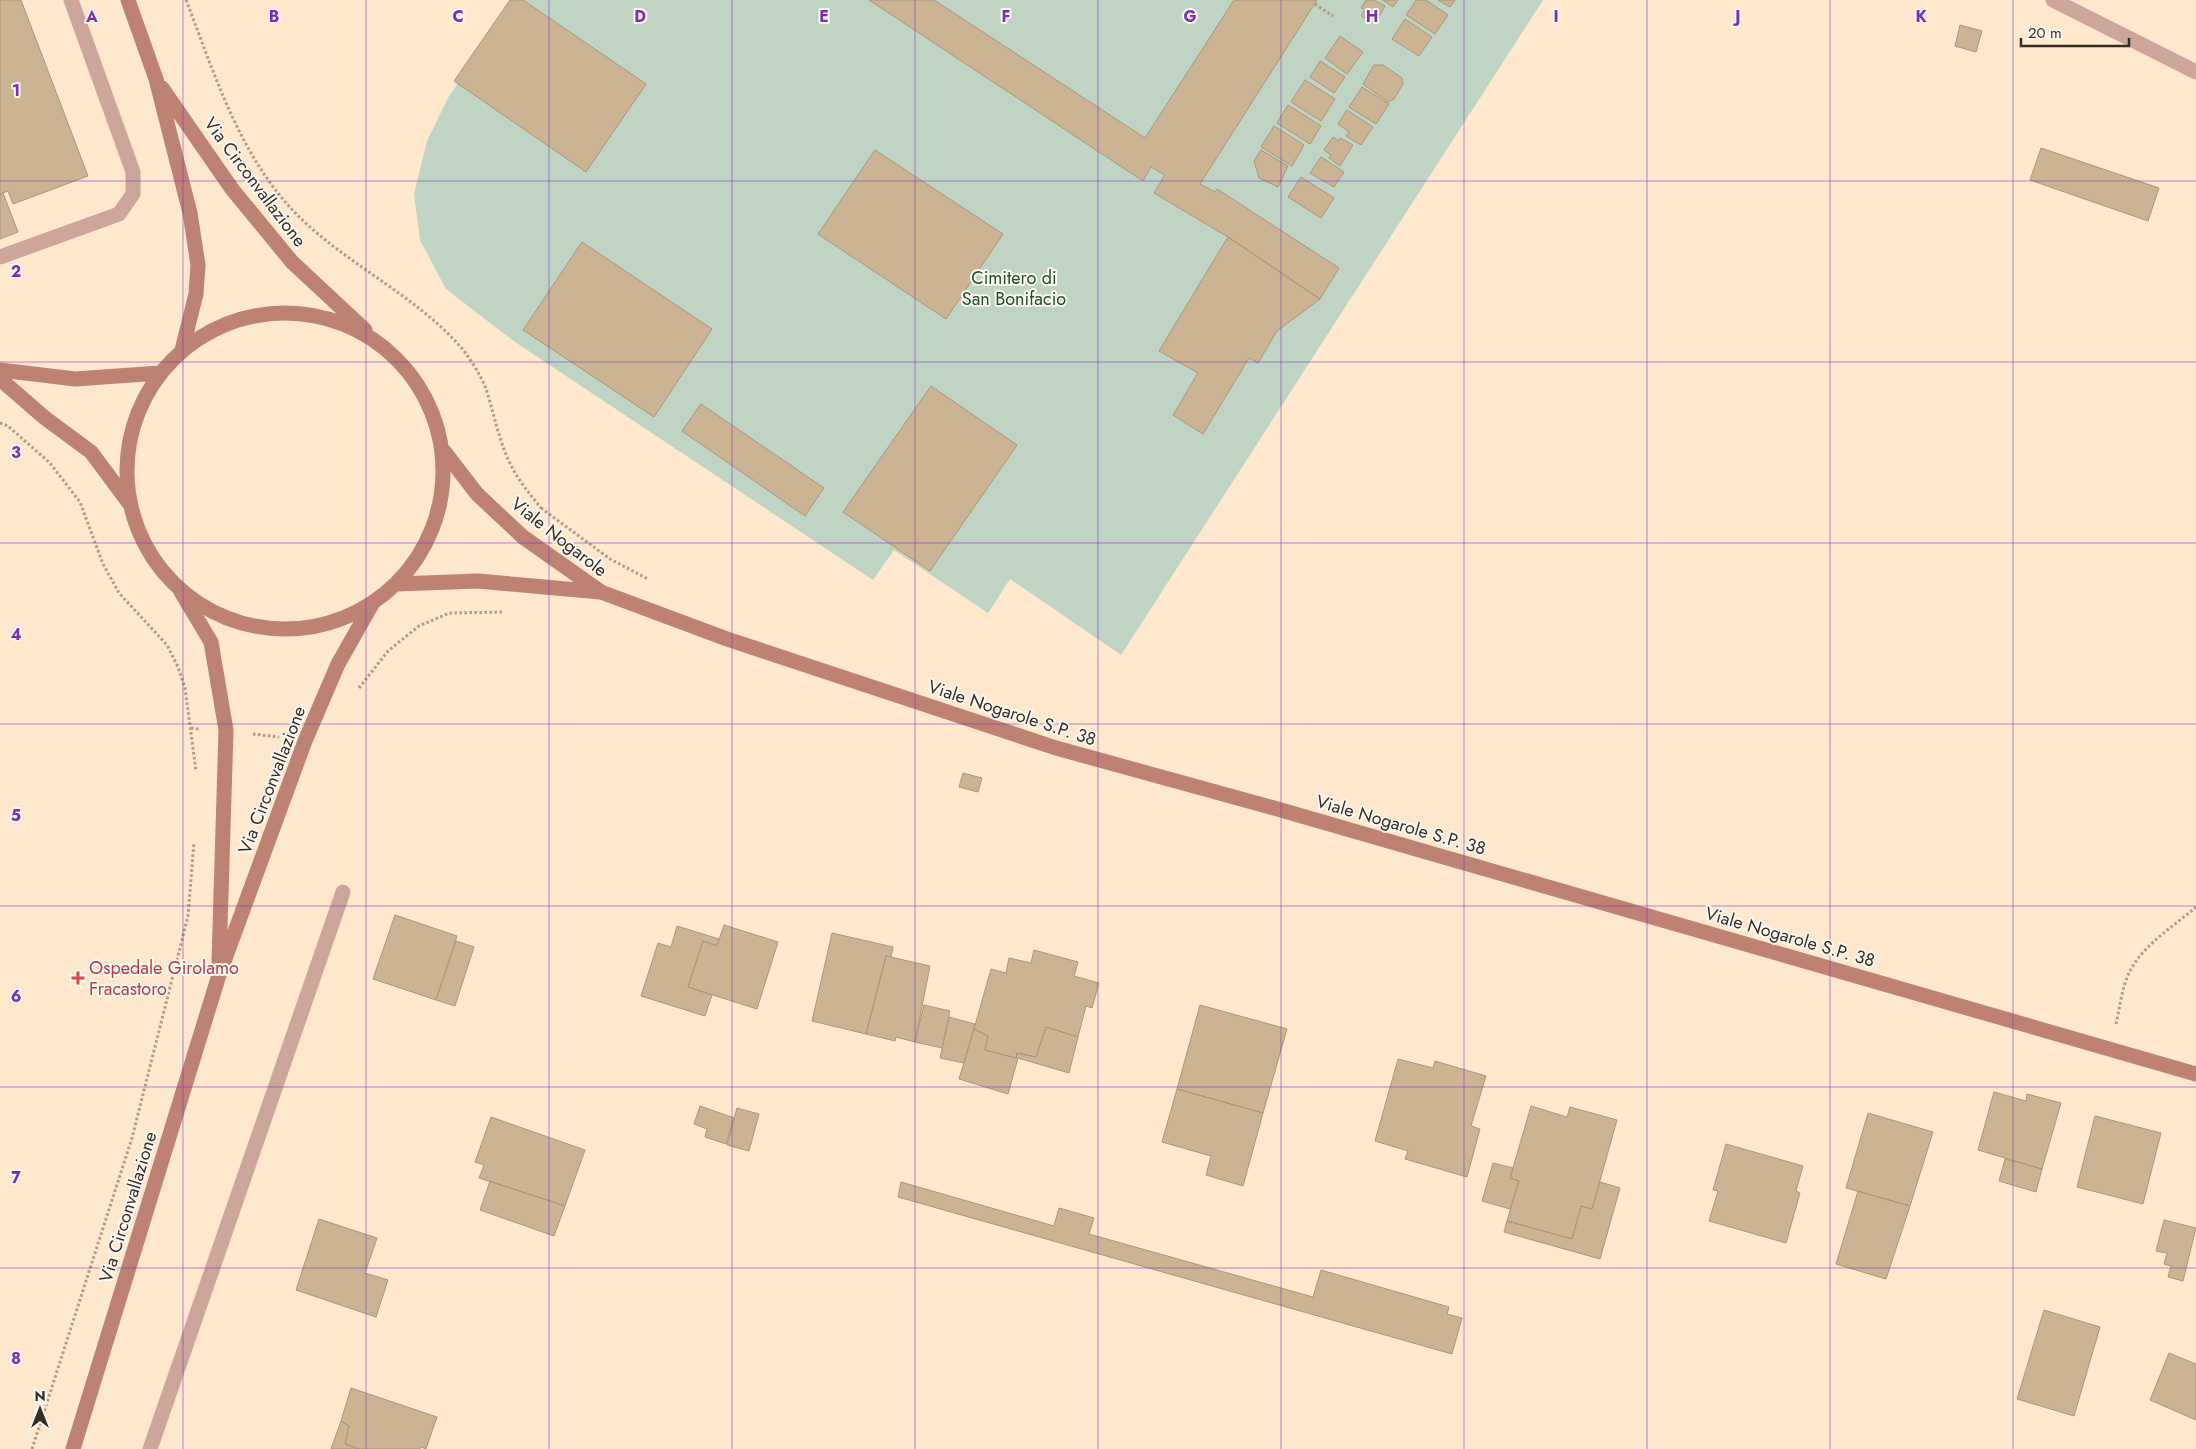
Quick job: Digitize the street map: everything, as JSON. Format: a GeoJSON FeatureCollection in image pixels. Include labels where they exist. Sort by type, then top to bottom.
{"type":"FeatureCollection","features":[{"type":"Feature","properties":{"kind":"main road","name":"Via Circonvallazione"},"geometry":{"type":"LineString","coordinates":[[128,0],[156,79],[190,213],[198,265],[196,294],[182,350]]}},
{"type":"Feature","properties":{"kind":"main road","name":"Via Circonvallazione"},"geometry":{"type":"LineString","coordinates":[[156,79],[232,190],[292,262],[410,371],[432,408],[444,451]]}},
{"type":"Feature","properties":{"kind":"main road"},"geometry":{"type":"LineString","coordinates":[[377,341],[330,318],[278,312],[227,323],[182,350],[160,373],[142,402],[130,435],[126,469],[130,503],[140,535],[157,564],[179,589],[223,617],[273,629],[324,625],[372,604],[397,584],[426,545],[442,499],[444,451]]}},
{"type":"Feature","properties":{"kind":"main road"},"geometry":{"type":"LineString","coordinates":[[0,370],[75,379],[160,373]]}},
{"type":"Feature","properties":{"kind":"main road"},"geometry":{"type":"LineString","coordinates":[[0,379],[45,418],[91,452],[130,503]]}},
{"type":"Feature","properties":{"kind":"main road","name":"Viale Nogarole"},"geometry":{"type":"LineString","coordinates":[[444,451],[477,494],[523,537],[601,592]]}},
{"type":"Feature","properties":{"kind":"main road","name":"Viale Nogarole"},"geometry":{"type":"LineString","coordinates":[[397,584],[478,581],[601,592]]}},
{"type":"Feature","properties":{"kind":"main road","name":"Via Circonvallazione"},"geometry":{"type":"LineString","coordinates":[[179,589],[211,642],[226,730],[219,975]]}},
{"type":"Feature","properties":{"kind":"main road","name":"Viale Nogarole S.P. 38"},"geometry":{"type":"LineString","coordinates":[[601,592],[727,639],[1056,748],[1303,816],[2196,1074]]}},
{"type":"Feature","properties":{"kind":"main road","name":"Via Circonvallazione"},"geometry":{"type":"LineString","coordinates":[[72,1449],[219,975],[305,741],[338,664],[372,604]]}},
{"type":"Feature","properties":{"kind":"street"},"geometry":{"type":"LineString","coordinates":[[0,257],[119,214],[133,194],[133,172],[72,0]]}},
{"type":"Feature","properties":{"kind":"street"},"geometry":{"type":"LineString","coordinates":[[2053,0],[2196,72]]}},
{"type":"Feature","properties":{"kind":"street"},"geometry":{"type":"LineString","coordinates":[[150,1449],[344,892]]}},
{"type":"Feature","properties":{"kind":"path"},"geometry":{"type":"LineString","coordinates":[[186,0],[240,135],[266,180],[308,226],[352,261],[423,310],[460,345],[486,387],[509,462],[523,486],[542,508],[523,537]]}},
{"type":"Feature","properties":{"kind":"path"},"geometry":{"type":"LineString","coordinates":[[1315,4],[1333,16]]}},
{"type":"Feature","properties":{"kind":"path"},"geometry":{"type":"LineString","coordinates":[[0,423],[8,426],[50,463],[80,502],[102,564],[118,594],[167,645],[178,667],[185,688],[197,776]]}},
{"type":"Feature","properties":{"kind":"path"},"geometry":{"type":"LineString","coordinates":[[358,688],[388,651],[419,626],[449,613],[502,612],[506,583]]}},
{"type":"Feature","properties":{"kind":"path"},"geometry":{"type":"LineString","coordinates":[[191,728],[226,730],[305,741]]}},
{"type":"Feature","properties":{"kind":"path"},"geometry":{"type":"LineString","coordinates":[[32,1449],[132,1138],[188,916],[194,841]]}},
{"type":"Feature","properties":{"kind":"path"},"geometry":{"type":"LineString","coordinates":[[2116,1026],[2129,973],[2135,963],[2148,949],[2196,907]]}},
{"type":"Feature","properties":{"kind":"green space","name":"Cimitero di San Bonifacio"},"geometry":{"type":"Polygon","coordinates":[[[516,0],[1543,0],[1121,655],[1010,579],[988,613],[894,550],[873,580],[515,342],[446,289],[420,240],[414,194],[427,141],[449,96],[516,0]]]}},
{"type":"Feature","properties":{"kind":"building"},"geometry":{"type":"Polygon","coordinates":[[[0,0],[21,0],[88,176],[13,204],[8,191],[0,194],[0,0]]]}},
{"type":"Feature","properties":{"kind":"building"},"geometry":{"type":"Polygon","coordinates":[[[510,0],[523,0],[646,84],[586,172],[454,81],[510,0]]]}},
{"type":"Feature","properties":{"kind":"building"},"geometry":{"type":"Polygon","coordinates":[[[869,0],[934,0],[1145,138],[1234,0],[1317,0],[1200,184],[1215,192],[1217,189],[1339,268],[1320,299],[1228,237],[1154,193],[1165,175],[1151,167],[1143,181],[869,0]]]}},
{"type":"Feature","properties":{"kind":"building"},"geometry":{"type":"Polygon","coordinates":[[[1366,0],[1374,0],[1385,6],[1375,24],[1361,16],[1365,10],[1361,8],[1366,0]]]}},
{"type":"Feature","properties":{"kind":"building"},"geometry":{"type":"Polygon","coordinates":[[[1383,0],[1398,0],[1393,7],[1383,0]]]}},
{"type":"Feature","properties":{"kind":"building"},"geometry":{"type":"Polygon","coordinates":[[[1416,0],[1426,0],[1448,15],[1435,34],[1406,15],[1416,0]]]}},
{"type":"Feature","properties":{"kind":"building"},"geometry":{"type":"Polygon","coordinates":[[[1438,0],[1455,0],[1450,7],[1438,0]]]}},
{"type":"Feature","properties":{"kind":"building"},"geometry":{"type":"Polygon","coordinates":[[[1405,19],[1432,37],[1419,56],[1392,39],[1405,19]]]}},
{"type":"Feature","properties":{"kind":"building"},"geometry":{"type":"Polygon","coordinates":[[[1960,25],[1982,31],[1976,52],[1955,46],[1960,25]]]}},
{"type":"Feature","properties":{"kind":"building"},"geometry":{"type":"Polygon","coordinates":[[[1340,36],[1363,52],[1347,74],[1325,58],[1340,36]]]}},
{"type":"Feature","properties":{"kind":"building"},"geometry":{"type":"Polygon","coordinates":[[[1320,61],[1345,77],[1334,93],[1310,77],[1320,61]]]}},
{"type":"Feature","properties":{"kind":"building"},"geometry":{"type":"Polygon","coordinates":[[[1374,65],[1383,65],[1402,78],[1403,84],[1394,99],[1388,102],[1363,84],[1374,65]]]}},
{"type":"Feature","properties":{"kind":"building"},"geometry":{"type":"Polygon","coordinates":[[[1305,80],[1335,99],[1321,121],[1291,102],[1305,80]]]}},
{"type":"Feature","properties":{"kind":"building"},"geometry":{"type":"Polygon","coordinates":[[[1362,87],[1389,104],[1376,124],[1349,107],[1362,87]]]}},
{"type":"Feature","properties":{"kind":"building"},"geometry":{"type":"Polygon","coordinates":[[[1288,105],[1321,126],[1310,144],[1277,123],[1288,105]]]}},
{"type":"Feature","properties":{"kind":"building"},"geometry":{"type":"Polygon","coordinates":[[[1347,110],[1373,127],[1361,145],[1346,136],[1349,132],[1338,124],[1347,110]]]}},
{"type":"Feature","properties":{"kind":"building"},"geometry":{"type":"Polygon","coordinates":[[[1274,126],[1304,145],[1292,166],[1261,147],[1274,126]]]}},
{"type":"Feature","properties":{"kind":"building"},"geometry":{"type":"Polygon","coordinates":[[[1333,137],[1339,141],[1340,138],[1353,145],[1340,166],[1329,158],[1331,155],[1324,150],[1333,137]]]}},
{"type":"Feature","properties":{"kind":"building"},"geometry":{"type":"Polygon","coordinates":[[[2041,148],[2159,188],[2148,221],[2030,180],[2041,148]]]}},
{"type":"Feature","properties":{"kind":"building"},"geometry":{"type":"Polygon","coordinates":[[[875,150],[1003,234],[946,319],[818,234],[875,150]]]}},
{"type":"Feature","properties":{"kind":"building"},"geometry":{"type":"Polygon","coordinates":[[[1261,150],[1288,166],[1278,187],[1259,178],[1254,161],[1261,150]]]}},
{"type":"Feature","properties":{"kind":"building"},"geometry":{"type":"Polygon","coordinates":[[[1321,157],[1344,172],[1334,187],[1310,173],[1321,157]]]}},
{"type":"Feature","properties":{"kind":"building"},"geometry":{"type":"Polygon","coordinates":[[[1301,177],[1334,198],[1321,218],[1288,197],[1301,177]]]}},
{"type":"Feature","properties":{"kind":"building"},"geometry":{"type":"Polygon","coordinates":[[[3,193],[18,232],[0,239],[0,194],[3,193]]]}},
{"type":"Feature","properties":{"kind":"building"},"geometry":{"type":"Polygon","coordinates":[[[1228,237],[1320,299],[1277,331],[1258,363],[1249,358],[1203,434],[1173,415],[1198,373],[1159,351],[1228,237]]]}},
{"type":"Feature","properties":{"kind":"building"},"geometry":{"type":"Polygon","coordinates":[[[582,242],[712,329],[654,417],[523,330],[582,242]]]}},
{"type":"Feature","properties":{"kind":"building"},"geometry":{"type":"Polygon","coordinates":[[[931,386],[1017,445],[930,571],[843,512],[931,386]]]}},
{"type":"Feature","properties":{"kind":"building"},"geometry":{"type":"Polygon","coordinates":[[[701,404],[824,488],[805,516],[682,431],[701,404]]]}},
{"type":"Feature","properties":{"kind":"building"},"geometry":{"type":"Polygon","coordinates":[[[963,773],[982,778],[978,792],[959,787],[963,773]]]}},
{"type":"Feature","properties":{"kind":"building"},"geometry":{"type":"Polygon","coordinates":[[[395,915],[457,936],[436,1000],[373,979],[395,915]]]}},
{"type":"Feature","properties":{"kind":"building"},"geometry":{"type":"Polygon","coordinates":[[[724,925],[778,942],[757,1009],[688,987],[703,941],[717,946],[724,925]]]}},
{"type":"Feature","properties":{"kind":"building"},"geometry":{"type":"Polygon","coordinates":[[[677,926],[719,939],[717,946],[703,941],[688,987],[712,995],[705,1016],[641,996],[658,943],[671,947],[677,926]]]}},
{"type":"Feature","properties":{"kind":"building"},"geometry":{"type":"Polygon","coordinates":[[[832,933],[893,947],[891,957],[886,956],[866,1034],[812,1021],[832,933]]]}},
{"type":"Feature","properties":{"kind":"building"},"geometry":{"type":"Polygon","coordinates":[[[456,941],[474,947],[455,1006],[436,1000],[456,941]]]}},
{"type":"Feature","properties":{"kind":"building"},"geometry":{"type":"Polygon","coordinates":[[[1034,950],[1078,962],[1074,976],[1099,983],[1092,1008],[1086,1006],[1078,1037],[1046,1027],[1036,1057],[1017,1053],[1016,1058],[985,1050],[988,1036],[974,1029],[991,969],[1006,973],[1009,958],[1031,963],[1034,950]]]}},
{"type":"Feature","properties":{"kind":"building"},"geometry":{"type":"Polygon","coordinates":[[[886,956],[930,966],[915,1042],[896,1037],[895,1041],[866,1034],[886,956]]]}},
{"type":"Feature","properties":{"kind":"building"},"geometry":{"type":"Polygon","coordinates":[[[924,1005],[950,1011],[942,1048],[915,1042],[924,1005]]]}},
{"type":"Feature","properties":{"kind":"building"},"geometry":{"type":"Polygon","coordinates":[[[1200,1005],[1287,1029],[1263,1113],[1177,1089],[1200,1005]]]}},
{"type":"Feature","properties":{"kind":"building"},"geometry":{"type":"Polygon","coordinates":[[[949,1017],[975,1024],[964,1063],[940,1058],[949,1017]]]}},
{"type":"Feature","properties":{"kind":"building"},"geometry":{"type":"Polygon","coordinates":[[[1046,1027],[1078,1037],[1069,1073],[1018,1058],[1008,1094],[959,1079],[974,1029],[988,1036],[985,1050],[1016,1058],[1017,1053],[1036,1057],[1046,1027]]]}},
{"type":"Feature","properties":{"kind":"building"},"geometry":{"type":"Polygon","coordinates":[[[1398,1059],[1433,1068],[1435,1061],[1486,1076],[1471,1126],[1480,1129],[1467,1177],[1405,1159],[1408,1151],[1375,1141],[1398,1059]]]}},
{"type":"Feature","properties":{"kind":"building"},"geometry":{"type":"Polygon","coordinates":[[[1177,1089],[1263,1113],[1243,1186],[1206,1175],[1211,1156],[1162,1142],[1177,1089]]]}},
{"type":"Feature","properties":{"kind":"building"},"geometry":{"type":"Polygon","coordinates":[[[1994,1092],[2026,1101],[2027,1094],[2061,1103],[2042,1169],[1978,1150],[1994,1092]]]}},
{"type":"Feature","properties":{"kind":"building"},"geometry":{"type":"Polygon","coordinates":[[[700,1106],[734,1118],[726,1144],[705,1137],[707,1129],[694,1124],[700,1106]]]}},
{"type":"Feature","properties":{"kind":"building"},"geometry":{"type":"Polygon","coordinates":[[[1531,1106],[1567,1117],[1570,1107],[1617,1120],[1592,1209],[1581,1206],[1572,1239],[1507,1221],[1519,1181],[1510,1178],[1531,1106]]]}},
{"type":"Feature","properties":{"kind":"building"},"geometry":{"type":"Polygon","coordinates":[[[737,1108],[759,1114],[749,1151],[727,1145],[737,1108]]]}},
{"type":"Feature","properties":{"kind":"building"},"geometry":{"type":"Polygon","coordinates":[[[1868,1113],[1933,1132],[1910,1206],[1846,1188],[1868,1113]]]}},
{"type":"Feature","properties":{"kind":"building"},"geometry":{"type":"Polygon","coordinates":[[[2095,1116],[2161,1133],[2143,1204],[2077,1187],[2095,1116]]]}},
{"type":"Feature","properties":{"kind":"building"},"geometry":{"type":"Polygon","coordinates":[[[491,1117],[585,1150],[565,1206],[479,1178],[484,1165],[475,1162],[491,1117]]]}},
{"type":"Feature","properties":{"kind":"building"},"geometry":{"type":"Polygon","coordinates":[[[1726,1144],[1803,1166],[1796,1191],[1800,1193],[1786,1243],[1709,1221],[1718,1191],[1713,1190],[1726,1144]]]}},
{"type":"Feature","properties":{"kind":"building"},"geometry":{"type":"Polygon","coordinates":[[[2005,1159],[2042,1169],[2036,1192],[1999,1181],[2005,1159]]]}},
{"type":"Feature","properties":{"kind":"building"},"geometry":{"type":"Polygon","coordinates":[[[1493,1163],[1513,1168],[1510,1178],[1519,1181],[1510,1209],[1482,1201],[1493,1163]]]}},
{"type":"Feature","properties":{"kind":"building"},"geometry":{"type":"Polygon","coordinates":[[[490,1181],[565,1206],[554,1236],[480,1210],[490,1181]]]}},
{"type":"Feature","properties":{"kind":"building"},"geometry":{"type":"Polygon","coordinates":[[[901,1182],[1054,1226],[1059,1208],[1094,1218],[1089,1234],[1313,1297],[1321,1270],[1449,1307],[1447,1314],[1462,1318],[1452,1354],[898,1197],[901,1182]]]}},
{"type":"Feature","properties":{"kind":"building"},"geometry":{"type":"Polygon","coordinates":[[[1600,1182],[1620,1188],[1600,1259],[1504,1232],[1507,1221],[1572,1239],[1581,1206],[1592,1209],[1600,1182]]]}},
{"type":"Feature","properties":{"kind":"building"},"geometry":{"type":"Polygon","coordinates":[[[1858,1191],[1910,1206],[1886,1279],[1836,1264],[1858,1191]]]}},
{"type":"Feature","properties":{"kind":"building"},"geometry":{"type":"Polygon","coordinates":[[[319,1219],[377,1238],[365,1273],[388,1280],[376,1317],[296,1290],[319,1219]]]}},
{"type":"Feature","properties":{"kind":"building"},"geometry":{"type":"Polygon","coordinates":[[[2164,1220],[2196,1228],[2183,1281],[2168,1277],[2171,1266],[2164,1264],[2167,1253],[2156,1251],[2164,1220]]]}},
{"type":"Feature","properties":{"kind":"building"},"geometry":{"type":"Polygon","coordinates":[[[2044,1310],[2100,1327],[2074,1416],[2017,1399],[2044,1310]]]}},
{"type":"Feature","properties":{"kind":"building"},"geometry":{"type":"Polygon","coordinates":[[[2169,1353],[2196,1364],[2196,1420],[2150,1400],[2169,1353]]]}},
{"type":"Feature","properties":{"kind":"building"},"geometry":{"type":"Polygon","coordinates":[[[351,1388],[437,1417],[426,1449],[421,1447],[420,1449],[359,1449],[345,1444],[349,1426],[341,1421],[351,1388]]]}},
{"type":"Feature","properties":{"kind":"building"},"geometry":{"type":"Polygon","coordinates":[[[341,1421],[349,1426],[345,1444],[359,1449],[331,1449],[341,1421]]]}},
{"type":"Feature","properties":{"kind":"place","name":"Ospedale Girolamo Fracastoro"},"geometry":{"type":"Point","coordinates":[78,978]}}]}
